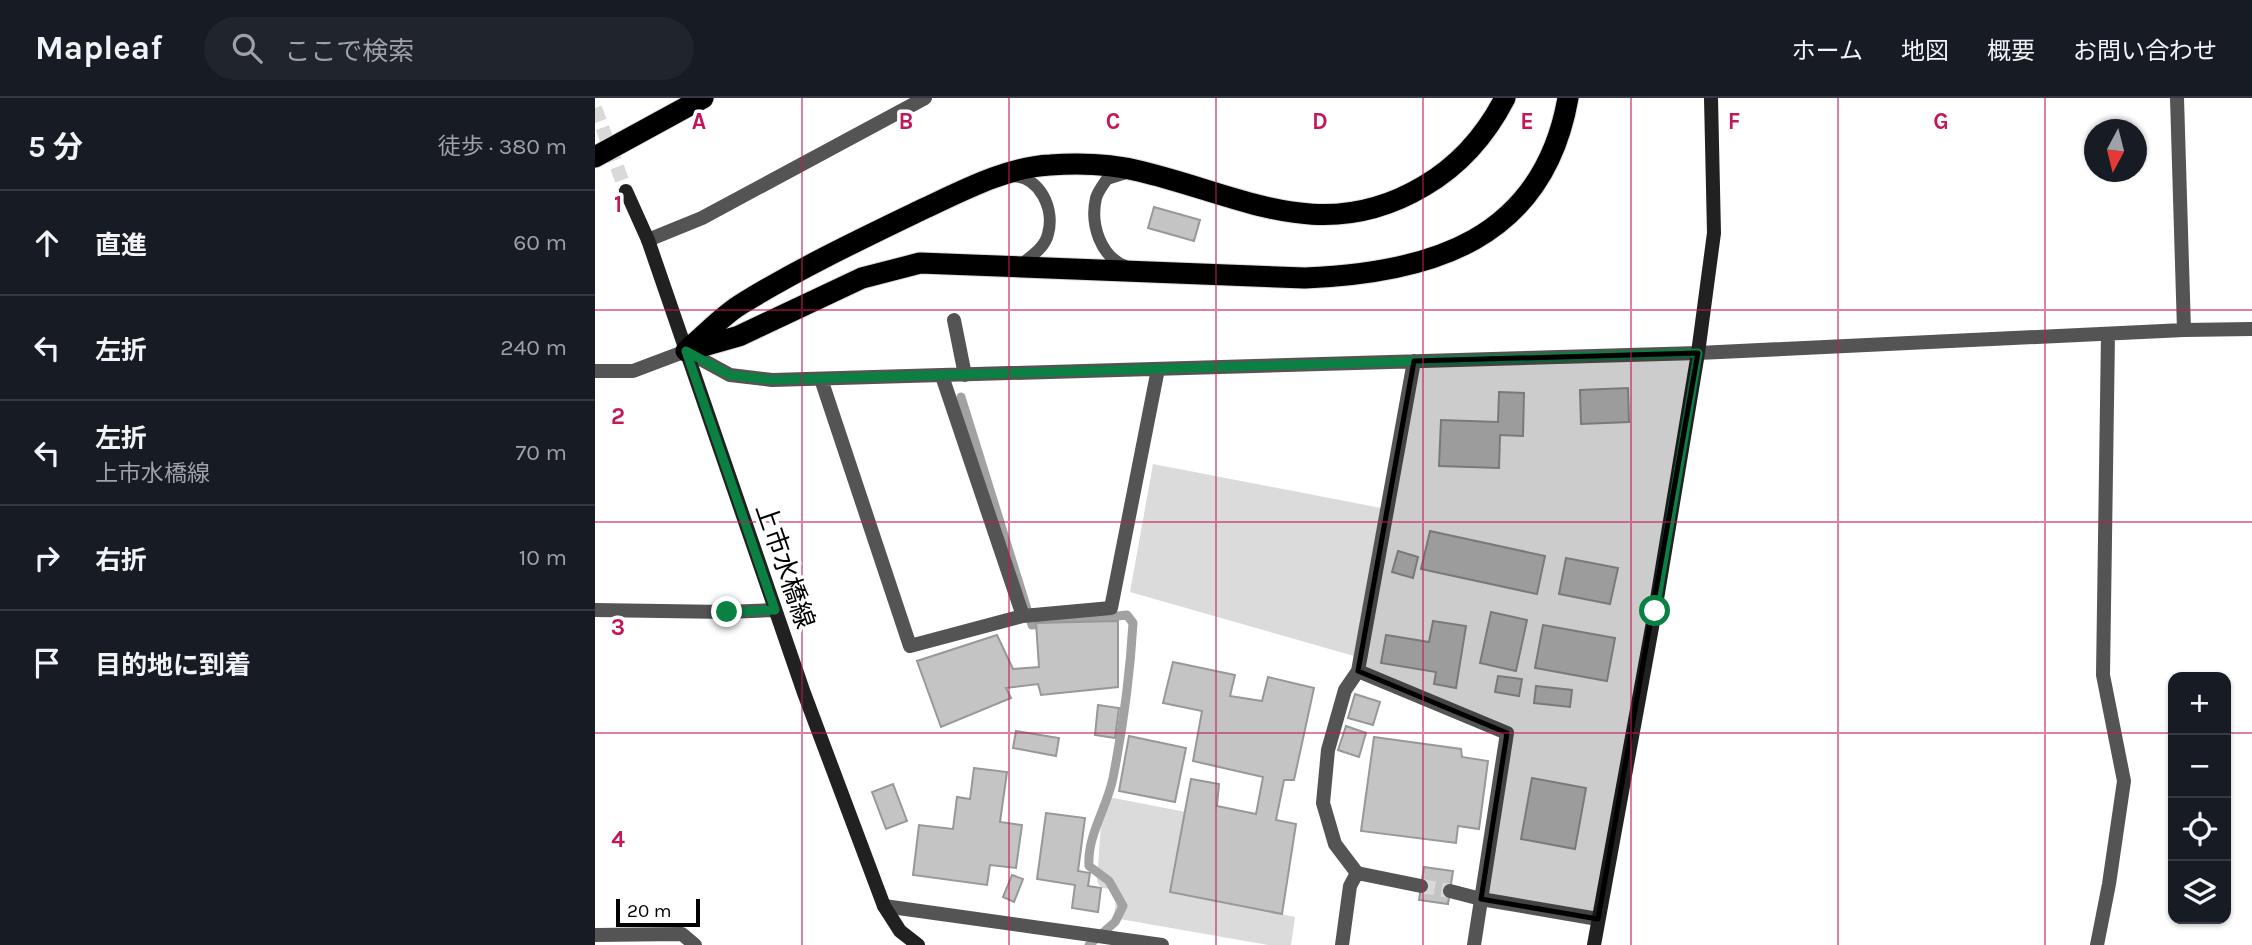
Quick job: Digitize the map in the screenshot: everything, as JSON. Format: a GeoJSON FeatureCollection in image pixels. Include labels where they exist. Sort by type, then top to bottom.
{"type":"FeatureCollection","features":[{"type":"Feature","properties":{"kind":"highway"},"geometry":{"type":"LineString","coordinates":[[595,143],[674,98]]}},
{"type":"Feature","properties":{"kind":"highway"},"geometry":{"type":"LineString","coordinates":[[595,157],[703,98]]}},
{"type":"Feature","properties":{"kind":"highway"},"geometry":{"type":"LineString","coordinates":[[686,351],[740,304],[873,233],[981,182],[1003,175],[1047,165],[1098,165],[1138,170],[1259,207],[1298,214],[1338,214],[1376,207],[1412,194],[1441,176],[1470,152],[1495,119],[1505,98]]}},
{"type":"Feature","properties":{"kind":"highway"},"geometry":{"type":"LineString","coordinates":[[686,351],[739,336],[862,278],[920,263],[1305,278],[1347,276],[1432,260],[1459,249],[1496,226],[1539,177],[1554,149],[1568,98]]}},
{"type":"Feature","properties":{"kind":"street"},"geometry":{"type":"LineString","coordinates":[[647,240],[702,218],[902,104],[925,98]]}},
{"type":"Feature","properties":{"kind":"street"},"geometry":{"type":"LineString","coordinates":[[1594,945],[1655,611],[1698,353],[1714,233],[1711,98]]}},
{"type":"Feature","properties":{"kind":"street"},"geometry":{"type":"LineString","coordinates":[[2177,98],[2184,330]]}},
{"type":"Feature","properties":{"kind":"street","name":"上市水橋線"},"geometry":{"type":"LineString","coordinates":[[626,191],[647,240],[775,610],[884,906],[900,931],[918,945]]}},
{"type":"Feature","properties":{"kind":"street"},"geometry":{"type":"LineString","coordinates":[[954,320],[965,375]]}},
{"type":"Feature","properties":{"kind":"street"},"geometry":{"type":"LineString","coordinates":[[595,371],[633,371],[686,351],[730,375],[772,380],[1698,353],[2252,329]]}},
{"type":"Feature","properties":{"kind":"street"},"geometry":{"type":"LineString","coordinates":[[2098,945],[2124,781],[2103,675],[2108,334]]}},
{"type":"Feature","properties":{"kind":"street"},"geometry":{"type":"LineString","coordinates":[[1414,361],[1358,671],[1345,690],[1328,750],[1323,803],[1335,844],[1357,873],[1421,886]]}},
{"type":"Feature","properties":{"kind":"street"},"geometry":{"type":"LineString","coordinates":[[821,379],[910,646],[1023,616],[1111,608],[1158,369]]}},
{"type":"Feature","properties":{"kind":"street"},"geometry":{"type":"LineString","coordinates":[[942,376],[1023,616]]}},
{"type":"Feature","properties":{"kind":"street"},"geometry":{"type":"LineString","coordinates":[[595,610],[775,610]]}},
{"type":"Feature","properties":{"kind":"street"},"geometry":{"type":"LineString","coordinates":[[1358,671],[1507,733],[1474,945]]}},
{"type":"Feature","properties":{"kind":"street"},"geometry":{"type":"LineString","coordinates":[[1342,945],[1350,886],[1357,873]]}},
{"type":"Feature","properties":{"kind":"street"},"geometry":{"type":"LineString","coordinates":[[1450,891],[1598,919]]}},
{"type":"Feature","properties":{"kind":"street"},"geometry":{"type":"LineString","coordinates":[[884,906],[1161,945]]}},
{"type":"Feature","properties":{"kind":"street"},"geometry":{"type":"LineString","coordinates":[[595,935],[682,934],[695,945]]}},
{"type":"Feature","properties":{"kind":"lane"},"geometry":{"type":"LineString","coordinates":[[1138,170],[1107,178],[1097,195],[1094,214],[1098,240],[1117,263],[1141,271]]}},
{"type":"Feature","properties":{"kind":"lane"},"geometry":{"type":"LineString","coordinates":[[1003,175],[1024,176],[1043,193],[1049,214],[1048,234],[1039,249],[1017,267]]}},
{"type":"Feature","properties":{"kind":"highlighted area"},"geometry":{"type":"Polygon","coordinates":[[[1698,353],[1598,919],[1481,899],[1507,733],[1358,671],[1414,361],[1698,353]]]}},
{"type":"Feature","properties":{"kind":"shaded area"},"geometry":{"type":"Polygon","coordinates":[[[1153,464],[1381,508],[1354,656],[1130,592],[1153,464]]]}},
{"type":"Feature","properties":{"kind":"shaded area"},"geometry":{"type":"Polygon","coordinates":[[[1103,796],[1186,812],[1170,891],[1295,917],[1291,945],[1268,945],[1114,918],[1117,889],[1101,888],[1097,881],[1103,796]]]}},
{"type":"Feature","properties":{"kind":"building"},"geometry":{"type":"Polygon","coordinates":[[[1154,207],[1200,220],[1194,241],[1148,228],[1154,207]]]}},
{"type":"Feature","properties":{"kind":"building"},"geometry":{"type":"Polygon","coordinates":[[[1628,388],[1629,422],[1581,424],[1580,390],[1628,388]]]}},
{"type":"Feature","properties":{"kind":"building"},"geometry":{"type":"Polygon","coordinates":[[[1499,392],[1524,393],[1523,436],[1500,435],[1499,468],[1439,466],[1441,420],[1498,422],[1499,392]]]}},
{"type":"Feature","properties":{"kind":"building"},"geometry":{"type":"Polygon","coordinates":[[[1430,531],[1545,556],[1537,594],[1421,569],[1430,531]]]}},
{"type":"Feature","properties":{"kind":"building"},"geometry":{"type":"Polygon","coordinates":[[[1398,551],[1418,557],[1413,578],[1392,572],[1398,551]]]}},
{"type":"Feature","properties":{"kind":"building"},"geometry":{"type":"Polygon","coordinates":[[[1566,558],[1618,568],[1610,604],[1559,594],[1566,558]]]}},
{"type":"Feature","properties":{"kind":"building"},"geometry":{"type":"Polygon","coordinates":[[[1491,612],[1527,620],[1516,671],[1480,663],[1491,612]]]}},
{"type":"Feature","properties":{"kind":"building"},"geometry":{"type":"Polygon","coordinates":[[[1118,621],[1118,687],[1041,695],[1038,684],[1006,688],[1011,698],[941,727],[917,661],[997,635],[1013,669],[1039,667],[1036,623],[1118,621]]]}},
{"type":"Feature","properties":{"kind":"building"},"geometry":{"type":"Polygon","coordinates":[[[1433,621],[1466,626],[1456,688],[1434,684],[1436,672],[1381,663],[1386,635],[1429,642],[1433,621]]]}},
{"type":"Feature","properties":{"kind":"building"},"geometry":{"type":"Polygon","coordinates":[[[1543,625],[1615,638],[1607,681],[1535,668],[1543,625]]]}},
{"type":"Feature","properties":{"kind":"building"},"geometry":{"type":"Polygon","coordinates":[[[1173,662],[1235,675],[1230,696],[1262,701],[1268,677],[1314,688],[1294,780],[1284,780],[1276,820],[1296,824],[1282,914],[1170,892],[1191,779],[1219,784],[1217,806],[1256,814],[1263,777],[1193,761],[1202,711],[1163,703],[1173,662]]]}},
{"type":"Feature","properties":{"kind":"building"},"geometry":{"type":"Polygon","coordinates":[[[1498,676],[1522,679],[1519,696],[1495,692],[1498,676]]]}},
{"type":"Feature","properties":{"kind":"building"},"geometry":{"type":"Polygon","coordinates":[[[1536,686],[1572,690],[1570,707],[1534,703],[1536,686]]]}},
{"type":"Feature","properties":{"kind":"building"},"geometry":{"type":"Polygon","coordinates":[[[1355,694],[1380,702],[1373,725],[1348,718],[1355,694]]]}},
{"type":"Feature","properties":{"kind":"building"},"geometry":{"type":"Polygon","coordinates":[[[1098,705],[1119,708],[1115,738],[1095,735],[1098,705]]]}},
{"type":"Feature","properties":{"kind":"building"},"geometry":{"type":"Polygon","coordinates":[[[1346,726],[1366,733],[1359,757],[1338,750],[1346,726]]]}},
{"type":"Feature","properties":{"kind":"building"},"geometry":{"type":"Polygon","coordinates":[[[1016,731],[1059,738],[1056,756],[1013,748],[1016,731]]]}},
{"type":"Feature","properties":{"kind":"building"},"geometry":{"type":"Polygon","coordinates":[[[1129,736],[1186,748],[1175,802],[1119,791],[1129,736]]]}},
{"type":"Feature","properties":{"kind":"building"},"geometry":{"type":"Polygon","coordinates":[[[1374,737],[1461,749],[1462,757],[1488,761],[1479,829],[1458,826],[1456,843],[1361,831],[1374,737]]]}},
{"type":"Feature","properties":{"kind":"building"},"geometry":{"type":"Polygon","coordinates":[[[974,768],[1007,772],[1000,822],[1022,825],[1016,868],[990,865],[987,885],[913,875],[919,825],[953,829],[957,797],[970,799],[974,768]]]}},
{"type":"Feature","properties":{"kind":"building"},"geometry":{"type":"Polygon","coordinates":[[[1532,778],[1586,788],[1575,849],[1521,839],[1532,778]]]}},
{"type":"Feature","properties":{"kind":"building"},"geometry":{"type":"Polygon","coordinates":[[[893,784],[907,821],[886,829],[872,792],[893,784]]]}},
{"type":"Feature","properties":{"kind":"building"},"geometry":{"type":"Polygon","coordinates":[[[1046,813],[1085,818],[1078,871],[1090,873],[1088,886],[1101,888],[1098,912],[1072,908],[1075,885],[1037,879],[1046,813]]]}},
{"type":"Feature","properties":{"kind":"building"},"geometry":{"type":"Polygon","coordinates":[[[1424,867],[1453,871],[1448,904],[1419,900],[1424,867]]]}},
{"type":"Feature","properties":{"kind":"building"},"geometry":{"type":"Polygon","coordinates":[[[1012,875],[1023,879],[1014,902],[1003,897],[1012,875]]]}},
{"type":"Feature","properties":{"kind":"waterway"},"geometry":{"type":"LineString","coordinates":[[961,397],[1032,625],[1127,615],[1133,623],[1126,701],[1113,778],[1089,855],[1089,866],[1109,881],[1123,906],[1115,922],[1089,945]]}},
{"type":"Feature","properties":{"kind":"tunnel"},"geometry":{"type":"LineString","coordinates":[[595,108],[626,191]]}},
{"type":"Feature","properties":{"kind":"tunnel"},"geometry":{"type":"LineString","coordinates":[[1421,886],[1450,891]]}},
{"type":"Feature","properties":{"kind":"route"},"geometry":{"type":"LineString","coordinates":[[727,612],[775,610],[686,351],[730,375],[772,380],[1698,353],[1655,611]]}}]}
